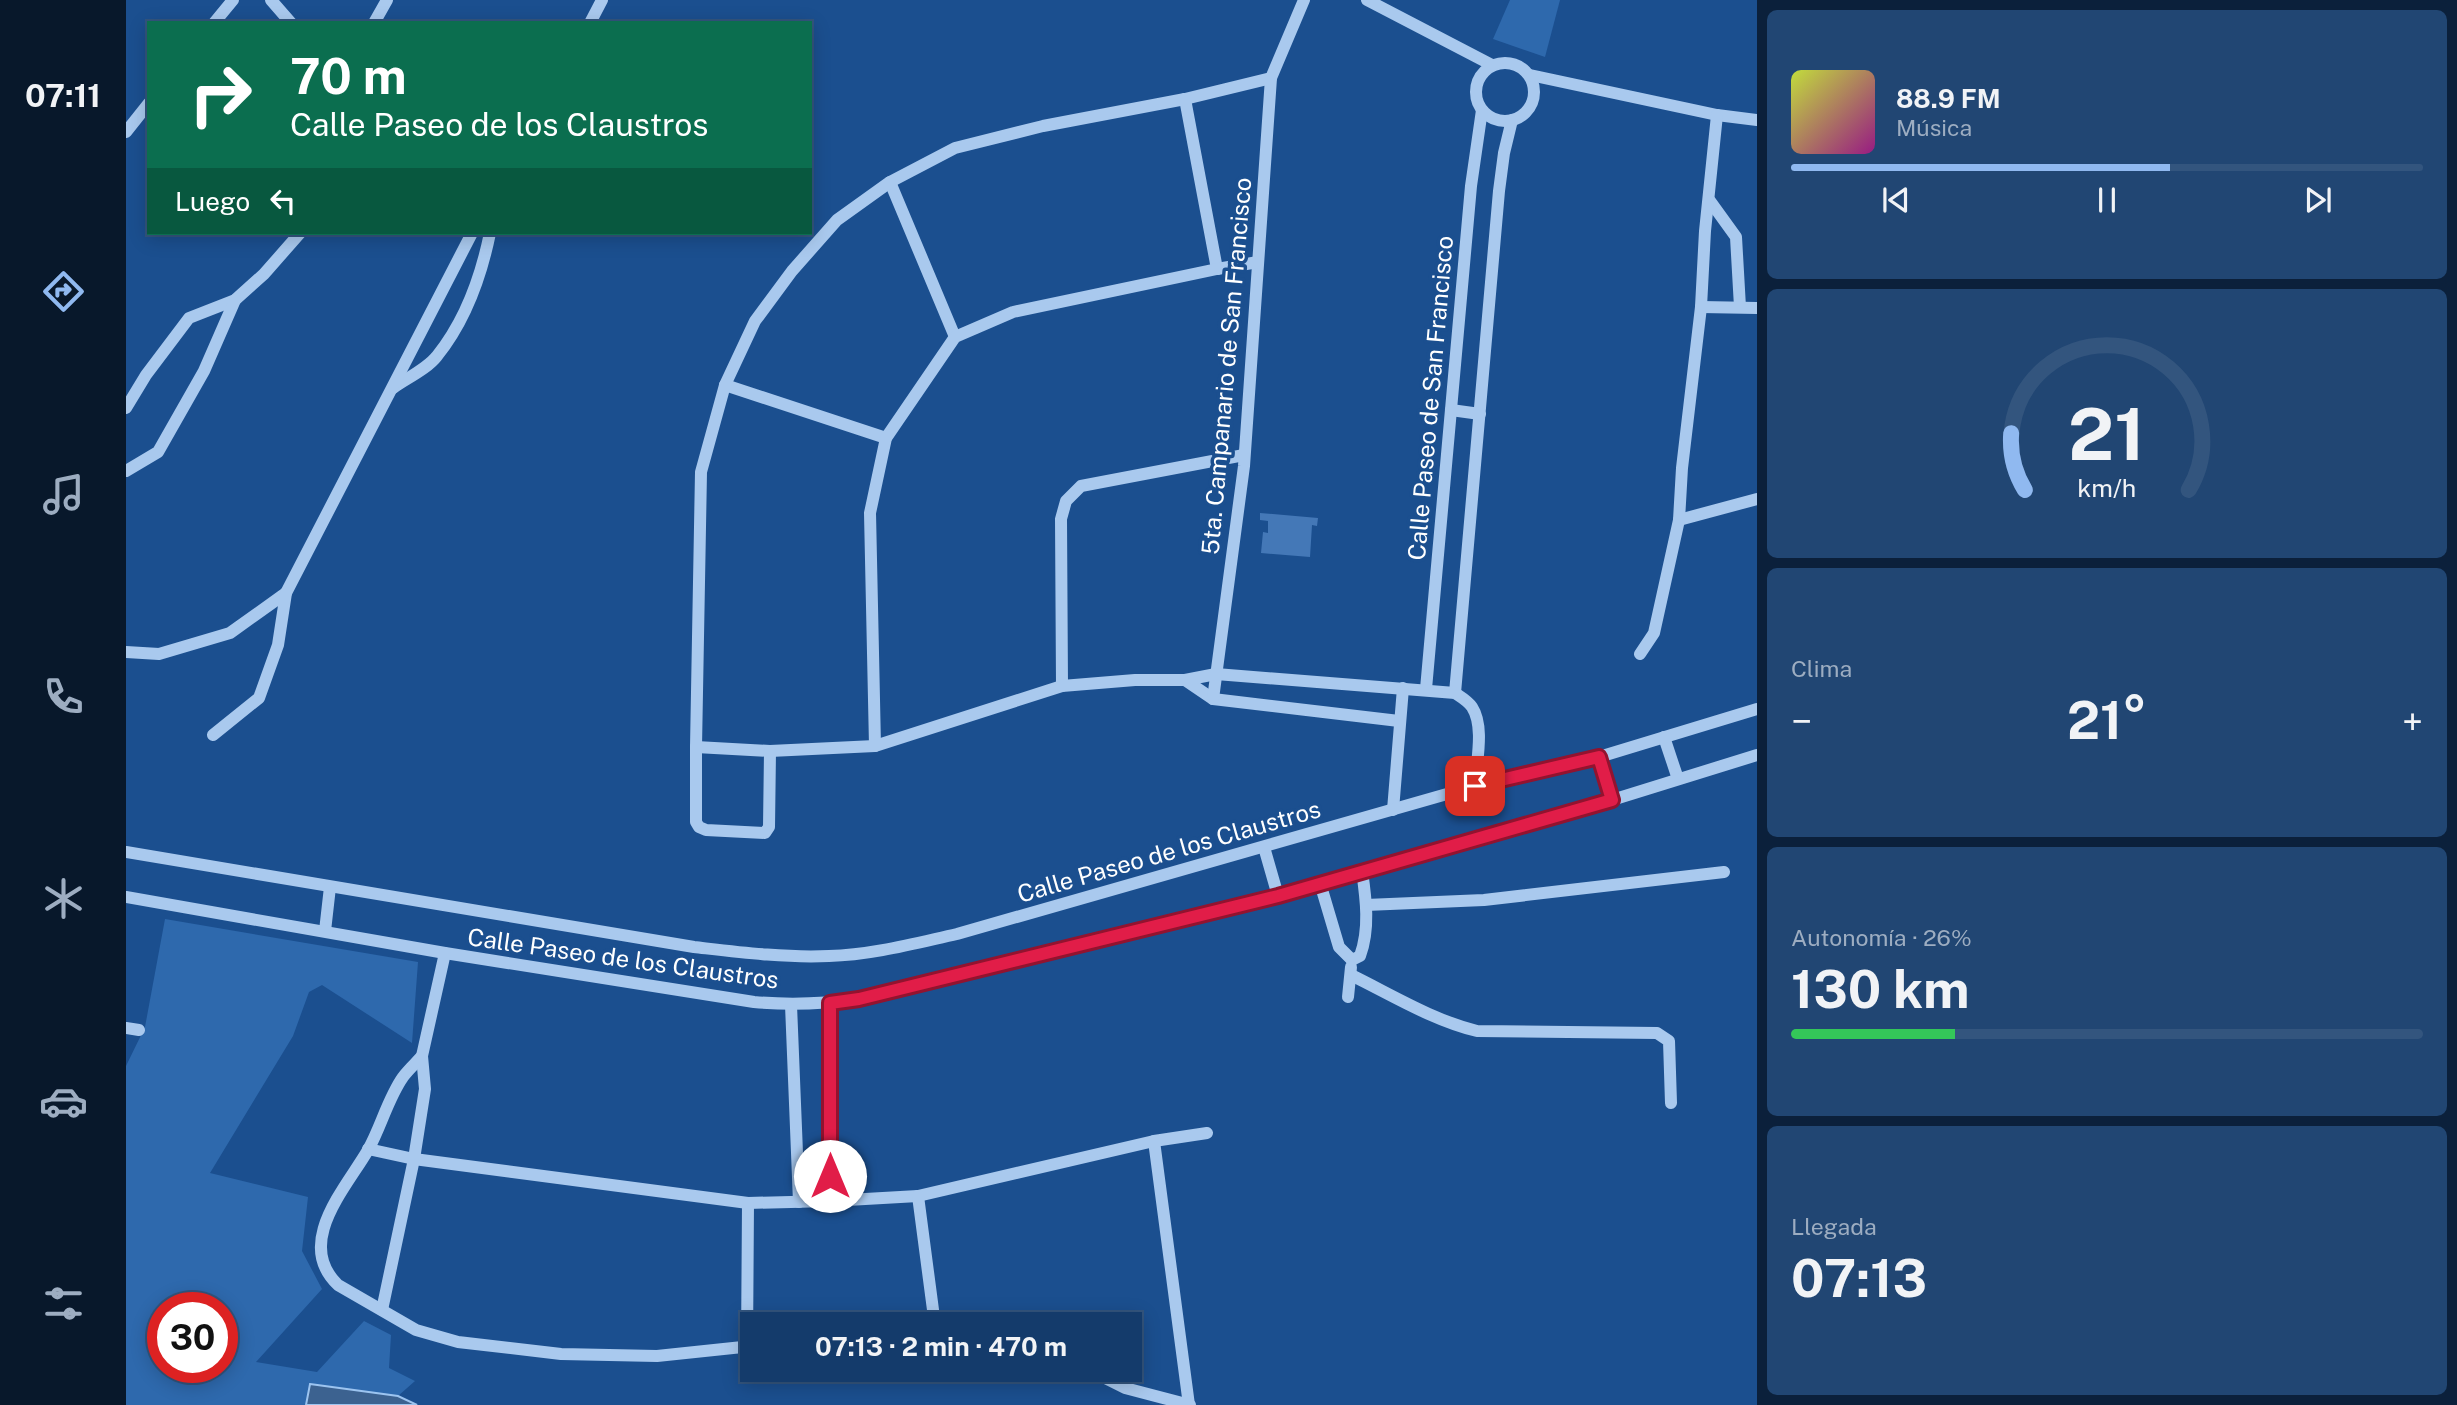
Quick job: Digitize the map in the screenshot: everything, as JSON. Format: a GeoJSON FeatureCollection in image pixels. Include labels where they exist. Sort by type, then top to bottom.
{"type":"FeatureCollection","features":[{"type":"Feature","properties":{"kind":"street"},"geometry":{"type":"LineString","coordinates":[[216,21],[233,0]]}},
{"type":"Feature","properties":{"kind":"street"},"geometry":{"type":"LineString","coordinates":[[271,0],[289,21]]}},
{"type":"Feature","properties":{"kind":"street"},"geometry":{"type":"LineString","coordinates":[[375,21],[387,0]]}},
{"type":"Feature","properties":{"kind":"street"},"geometry":{"type":"LineString","coordinates":[[591,21],[602,0]]}},
{"type":"Feature","properties":{"kind":"street","name":"5ta. Campanario de San Francisco"},"geometry":{"type":"LineString","coordinates":[[1213,699],[1244,456],[1271,78],[1304,0]]}},
{"type":"Feature","properties":{"kind":"street"},"geometry":{"type":"LineString","coordinates":[[1367,0],[1492,65],[1513,63],[1522,68],[1530,75],[1534,85],[1534,97],[1531,107],[1512,121],[1490,117],[1477,101],[1478,80],[1492,65]]}},
{"type":"Feature","properties":{"kind":"street"},"geometry":{"type":"LineString","coordinates":[[1530,75],[1717,115],[1757,120]]}},
{"type":"Feature","properties":{"kind":"street"},"geometry":{"type":"LineString","coordinates":[[770,751],[769,827],[765,833],[706,830],[699,827],[696,822],[695,747],[701,472],[725,385],[755,321],[792,271],[837,220],[890,182],[955,148],[1043,126],[1185,99],[1271,78]]}},
{"type":"Feature","properties":{"kind":"street"},"geometry":{"type":"LineString","coordinates":[[1185,99],[1217,268]]}},
{"type":"Feature","properties":{"kind":"street"},"geometry":{"type":"LineString","coordinates":[[126,132],[147,106]]}},
{"type":"Feature","properties":{"kind":"street","name":"Calle Paseo de San Francisco"},"geometry":{"type":"LineString","coordinates":[[1426,689],[1471,186],[1482,110]]}},
{"type":"Feature","properties":{"kind":"street"},"geometry":{"type":"LineString","coordinates":[[1640,654],[1654,633],[1679,520],[1717,115]]}},
{"type":"Feature","properties":{"kind":"street","name":"Calle Paseo de San Francisco"},"geometry":{"type":"LineString","coordinates":[[1455,693],[1499,191],[1512,121]]}},
{"type":"Feature","properties":{"kind":"street"},"geometry":{"type":"LineString","coordinates":[[890,182],[955,337]]}},
{"type":"Feature","properties":{"kind":"street"},"geometry":{"type":"LineString","coordinates":[[1710,201],[1736,237],[1740,307]]}},
{"type":"Feature","properties":{"kind":"street"},"geometry":{"type":"LineString","coordinates":[[126,408],[146,375],[189,318],[235,300],[264,274],[298,235]]}},
{"type":"Feature","properties":{"kind":"street"},"geometry":{"type":"LineString","coordinates":[[212,735],[259,698],[278,645],[286,593],[468,235]]}},
{"type":"Feature","properties":{"kind":"street"},"geometry":{"type":"LineString","coordinates":[[390,390],[436,358],[462,317],[475,289],[489,238]]}},
{"type":"Feature","properties":{"kind":"street"},"geometry":{"type":"LineString","coordinates":[[875,746],[870,513],[886,438],[955,337],[1013,312],[1217,268],[1258,262]]}},
{"type":"Feature","properties":{"kind":"street"},"geometry":{"type":"LineString","coordinates":[[126,471],[158,452],[205,371],[235,300]]}},
{"type":"Feature","properties":{"kind":"street"},"geometry":{"type":"LineString","coordinates":[[1701,307],[1757,308]]}},
{"type":"Feature","properties":{"kind":"street"},"geometry":{"type":"LineString","coordinates":[[725,385],[886,438]]}},
{"type":"Feature","properties":{"kind":"street"},"geometry":{"type":"LineString","coordinates":[[1451,410],[1480,414]]}},
{"type":"Feature","properties":{"kind":"street"},"geometry":{"type":"LineString","coordinates":[[1062,687],[1061,519],[1066,500],[1081,486],[1244,456]]}},
{"type":"Feature","properties":{"kind":"street"},"geometry":{"type":"LineString","coordinates":[[1679,520],[1757,499]]}},
{"type":"Feature","properties":{"kind":"street"},"geometry":{"type":"LineString","coordinates":[[126,652],[159,654],[230,633],[286,593]]}},
{"type":"Feature","properties":{"kind":"street"},"geometry":{"type":"LineString","coordinates":[[695,747],[770,751],[875,746],[1062,687],[1135,680],[1185,680],[1216,674],[1455,693],[1470,704],[1475,713],[1478,729],[1475,786]]}},
{"type":"Feature","properties":{"kind":"street"},"geometry":{"type":"LineString","coordinates":[[1185,680],[1213,699],[1399,721]]}},
{"type":"Feature","properties":{"kind":"street"},"geometry":{"type":"LineString","coordinates":[[1393,810],[1403,688]]}},
{"type":"Feature","properties":{"kind":"street","name":"Calle Paseo de los Claustros"},"geometry":{"type":"LineString","coordinates":[[126,852],[694,947],[762,954],[830,956],[905,946],[957,934],[1475,786],[1599,757],[1757,709]]}},
{"type":"Feature","properties":{"kind":"street"},"geometry":{"type":"LineString","coordinates":[[1664,737],[1678,779]]}},
{"type":"Feature","properties":{"kind":"street","name":"Calle Paseo de los Claustros"},"geometry":{"type":"LineString","coordinates":[[126,897],[444,953],[754,1002],[791,1005],[830,1003],[859,999],[1278,896],[1612,800],[1757,755]]}},
{"type":"Feature","properties":{"kind":"street"},"geometry":{"type":"LineString","coordinates":[[1599,757],[1612,800]]}},
{"type":"Feature","properties":{"kind":"street"},"geometry":{"type":"LineString","coordinates":[[1264,847],[1278,896]]}},
{"type":"Feature","properties":{"kind":"street"},"geometry":{"type":"LineString","coordinates":[[1352,960],[1360,956],[1365,944],[1363,871]]}},
{"type":"Feature","properties":{"kind":"street"},"geometry":{"type":"LineString","coordinates":[[1366,905],[1484,900],[1724,872]]}},
{"type":"Feature","properties":{"kind":"street"},"geometry":{"type":"LineString","coordinates":[[1320,883],[1339,947],[1352,960],[1348,997]]}},
{"type":"Feature","properties":{"kind":"street"},"geometry":{"type":"LineString","coordinates":[[325,931],[330,887]]}},
{"type":"Feature","properties":{"kind":"street"},"geometry":{"type":"LineString","coordinates":[[382,1310],[414,1159],[425,1089],[422,1056],[444,953]]}},
{"type":"Feature","properties":{"kind":"street"},"geometry":{"type":"LineString","coordinates":[[1351,975],[1422,1012],[1477,1031],[1657,1033],[1669,1041],[1671,1103]]}},
{"type":"Feature","properties":{"kind":"street"},"geometry":{"type":"LineString","coordinates":[[830,1003],[831,1201]]}},
{"type":"Feature","properties":{"kind":"street"},"geometry":{"type":"LineString","coordinates":[[791,1005],[799,1202]]}},
{"type":"Feature","properties":{"kind":"street"},"geometry":{"type":"LineString","coordinates":[[422,1056],[402,1078],[368,1149],[331,1206],[321,1256],[331,1278],[338,1285],[416,1329],[458,1342],[561,1354],[657,1356],[740,1348]]}},
{"type":"Feature","properties":{"kind":"street"},"geometry":{"type":"LineString","coordinates":[[368,1149],[414,1159],[748,1203],[918,1196],[1154,1141],[1207,1133]]}},
{"type":"Feature","properties":{"kind":"street"},"geometry":{"type":"LineString","coordinates":[[1113,1382],[1125,1388],[1190,1405],[1154,1141]]}},
{"type":"Feature","properties":{"kind":"street"},"geometry":{"type":"LineString","coordinates":[[918,1196],[933,1312]]}},
{"type":"Feature","properties":{"kind":"street"},"geometry":{"type":"LineString","coordinates":[[748,1203],[750,1312]]}},
{"type":"Feature","properties":{"kind":"shaded area"},"geometry":{"type":"Polygon","coordinates":[[[1510,0],[1560,0],[1545,57],[1493,39],[1510,0]]]}},
{"type":"Feature","properties":{"kind":"shaded area"},"geometry":{"type":"Polygon","coordinates":[[[165,919],[418,962],[412,1043],[322,985],[309,992],[293,1036],[210,1173],[308,1197],[302,1251],[322,1289],[256,1362],[317,1372],[364,1321],[391,1335],[389,1368],[415,1381],[398,1396],[311,1384],[306,1405],[126,1405],[126,1066],[145,1027],[165,919]]]}},
{"type":"Feature","properties":{"kind":"shaded area"},"geometry":{"type":"Polygon","coordinates":[[[310,1384],[398,1396],[417,1405],[306,1405],[310,1384]]]}},
{"type":"Feature","properties":{"kind":"building"},"geometry":{"type":"Polygon","coordinates":[[[1260,513],[1318,518],[1317,526],[1312,525],[1310,557],[1261,553],[1263,532],[1268,533],[1268,521],[1260,520],[1260,513]]]}},
{"type":"Feature","properties":{"kind":"route"},"geometry":{"type":"LineString","coordinates":[[830,1176],[830,1003],[859,999],[1278,896],[1612,800],[1599,757],[1475,786]]}}]}
